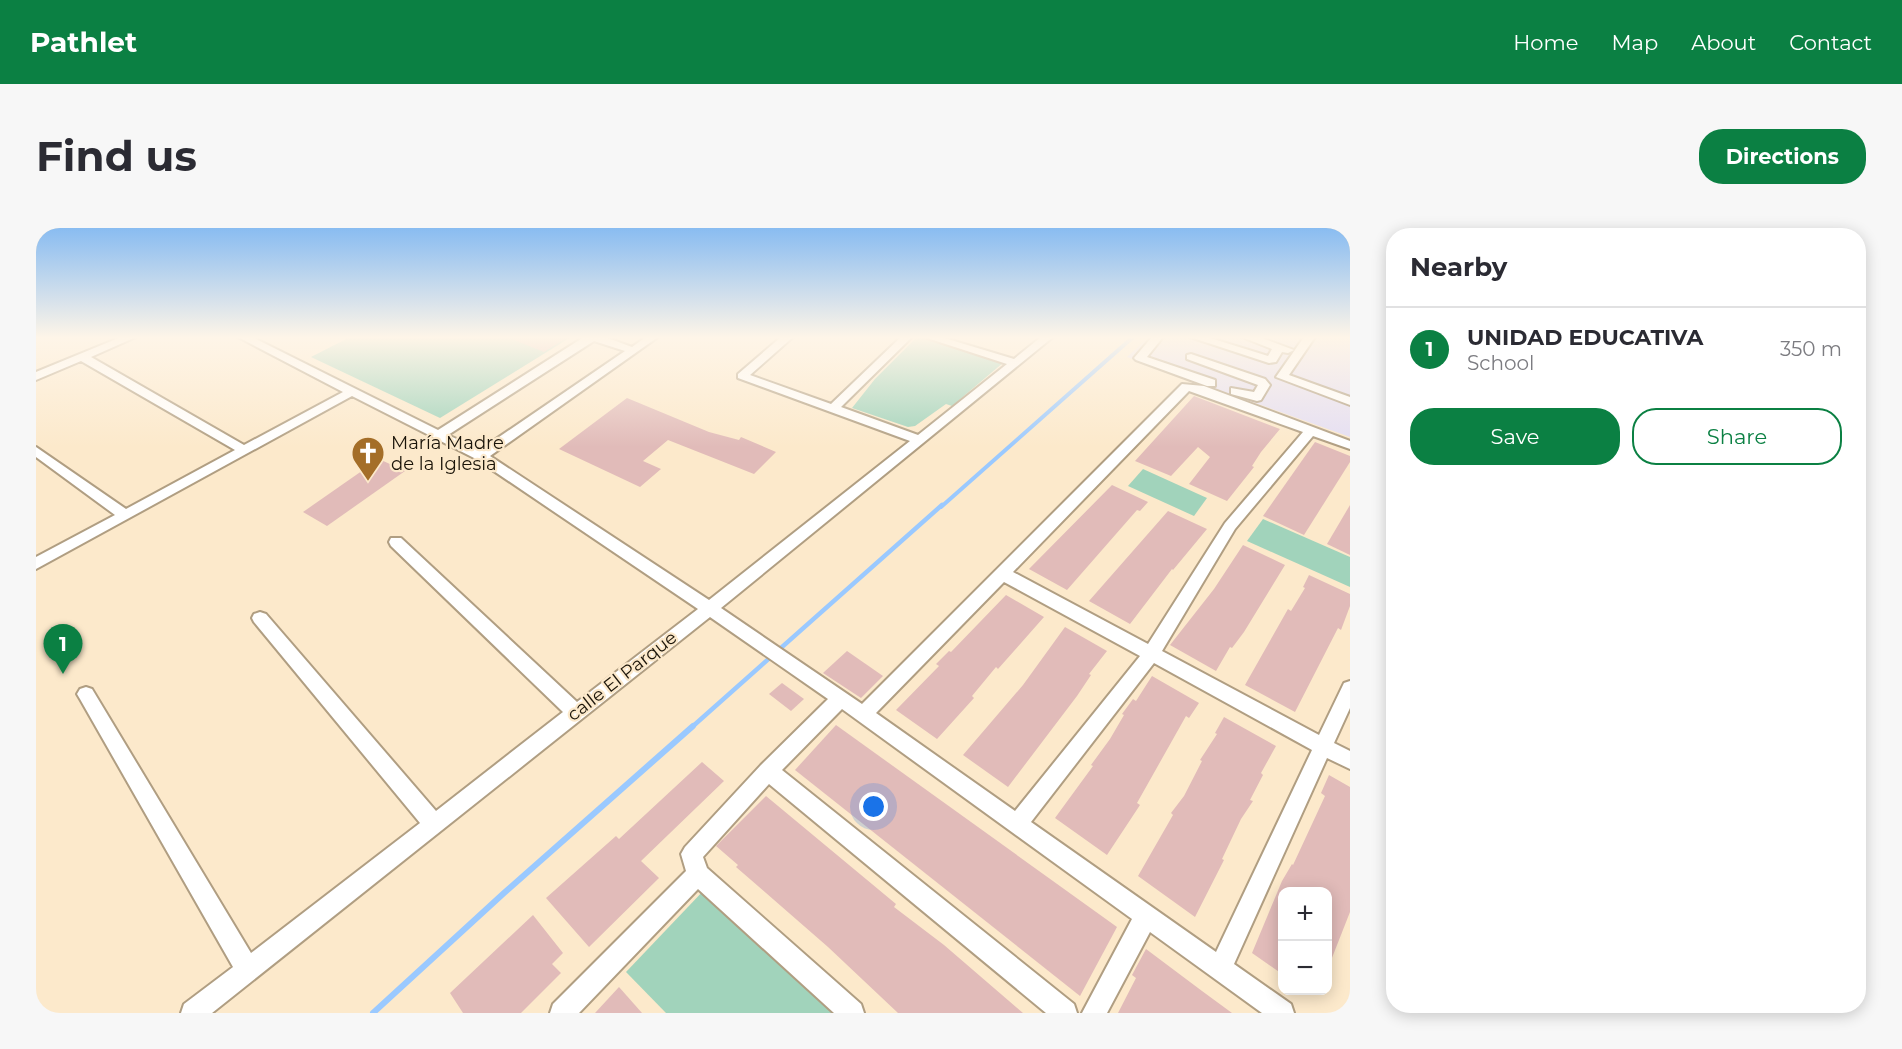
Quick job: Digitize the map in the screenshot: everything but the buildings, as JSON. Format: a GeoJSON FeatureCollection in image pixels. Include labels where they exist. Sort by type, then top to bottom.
{"type":"FeatureCollection","features":[{"type":"Feature","properties":{"kind":"street"},"geometry":{"type":"LineString","coordinates":[[111,374],[244,450]]}},
{"type":"Feature","properties":{"kind":"street"},"geometry":{"type":"LineString","coordinates":[[315,374],[481,456],[841,698],[1282,1013]]}},
{"type":"Feature","properties":{"kind":"street"},"geometry":{"type":"LineString","coordinates":[[439,435],[535,374]]}},
{"type":"Feature","properties":{"kind":"street"},"geometry":{"type":"LineString","coordinates":[[481,456],[601,374]]}},
{"type":"Feature","properties":{"kind":"street"},"geometry":{"type":"LineString","coordinates":[[745,374],[742,376],[921,440]]}},
{"type":"Feature","properties":{"kind":"street"},"geometry":{"type":"LineString","coordinates":[[832,409],[869,374]]}},
{"type":"Feature","properties":{"kind":"street","name":"calle El Parque"},"geometry":{"type":"LineString","coordinates":[[193,1013],[710,608],[1002,374]]}},
{"type":"Feature","properties":{"kind":"street"},"geometry":{"type":"LineString","coordinates":[[1185,374],[1254,398],[1258,397],[1264,385],[1238,374]]}},
{"type":"Feature","properties":{"kind":"street"},"geometry":{"type":"LineString","coordinates":[[1271,374],[1350,401]]}},
{"type":"Feature","properties":{"kind":"street"},"geometry":{"type":"LineString","coordinates":[[1281,377],[1283,374]]}},
{"type":"Feature","properties":{"kind":"street"},"geometry":{"type":"LineString","coordinates":[[864,714],[1186,387],[1200,389],[1350,445]]}},
{"type":"Feature","properties":{"kind":"street"},"geometry":{"type":"LineString","coordinates":[[36,564],[351,392]]}},
{"type":"Feature","properties":{"kind":"street"},"geometry":{"type":"LineString","coordinates":[[1017,824],[1151,654],[1230,526],[1311,430]]}},
{"type":"Feature","properties":{"kind":"street"},"geometry":{"type":"LineString","coordinates":[[36,451],[125,515]]}},
{"type":"Feature","properties":{"kind":"street"},"geometry":{"type":"LineString","coordinates":[[396,542],[576,713]]}},
{"type":"Feature","properties":{"kind":"street"},"geometry":{"type":"LineString","coordinates":[[1002,574],[1350,761]]}},
{"type":"Feature","properties":{"kind":"street"},"geometry":{"type":"LineString","coordinates":[[260,618],[434,824]]}},
{"type":"Feature","properties":{"kind":"street"},"geometry":{"type":"LineString","coordinates":[[1220,968],[1350,688]]}},
{"type":"Feature","properties":{"kind":"street"},"geometry":{"type":"LineString","coordinates":[[86,694],[248,970]]}},
{"type":"Feature","properties":{"kind":"street"},"geometry":{"type":"LineString","coordinates":[[841,698],[768,771],[692,854],[698,874],[852,1013]]}},
{"type":"Feature","properties":{"kind":"street"},"geometry":{"type":"LineString","coordinates":[[768,771],[1065,1013]]}},
{"type":"Feature","properties":{"kind":"street"},"geometry":{"type":"LineString","coordinates":[[562,1013],[698,874]]}},
{"type":"Feature","properties":{"kind":"street"},"geometry":{"type":"LineString","coordinates":[[1094,1013],[1146,916]]}},
{"type":"Feature","properties":{"kind":"shaded area"},"geometry":{"type":"Polygon","coordinates":[[[1173,374],[1350,374],[1350,437],[1173,374]]]}},
{"type":"Feature","properties":{"kind":"green space"},"geometry":{"type":"Polygon","coordinates":[[[346,374],[512,374],[440,418],[346,374]]]}},
{"type":"Feature","properties":{"kind":"green space"},"geometry":{"type":"Polygon","coordinates":[[[880,374],[990,374],[952,406],[946,404],[915,426],[908,427],[852,408],[880,374]]]}},
{"type":"Feature","properties":{"kind":"green space"},"geometry":{"type":"Polygon","coordinates":[[[1143,469],[1207,498],[1194,516],[1128,486],[1143,469]]]}},
{"type":"Feature","properties":{"kind":"green space"},"geometry":{"type":"Polygon","coordinates":[[[1263,519],[1350,557],[1350,587],[1247,541],[1263,519]]]}},
{"type":"Feature","properties":{"kind":"green space"},"geometry":{"type":"Polygon","coordinates":[[[706,888],[840,1013],[666,1013],[626,972],[706,888]]]}},
{"type":"Feature","properties":{"kind":"waterway"},"geometry":{"type":"LineString","coordinates":[[941,507],[1092,374]]}},
{"type":"Feature","properties":{"kind":"waterway"},"geometry":{"type":"LineString","coordinates":[[692,727],[942,505]]}},
{"type":"Feature","properties":{"kind":"waterway"},"geometry":{"type":"LineString","coordinates":[[373,1013],[504,893],[693,726]]}},
{"type":"Feature","properties":{"kind":"place","name":"María Madre de la Iglesia"},"geometry":{"type":"Point","coordinates":[368,482]}},
{"type":"Feature","properties":{"kind":"place","name":"UNIDAD EDUCATIVA"},"geometry":{"type":"Point","coordinates":[63,674]}}]}
